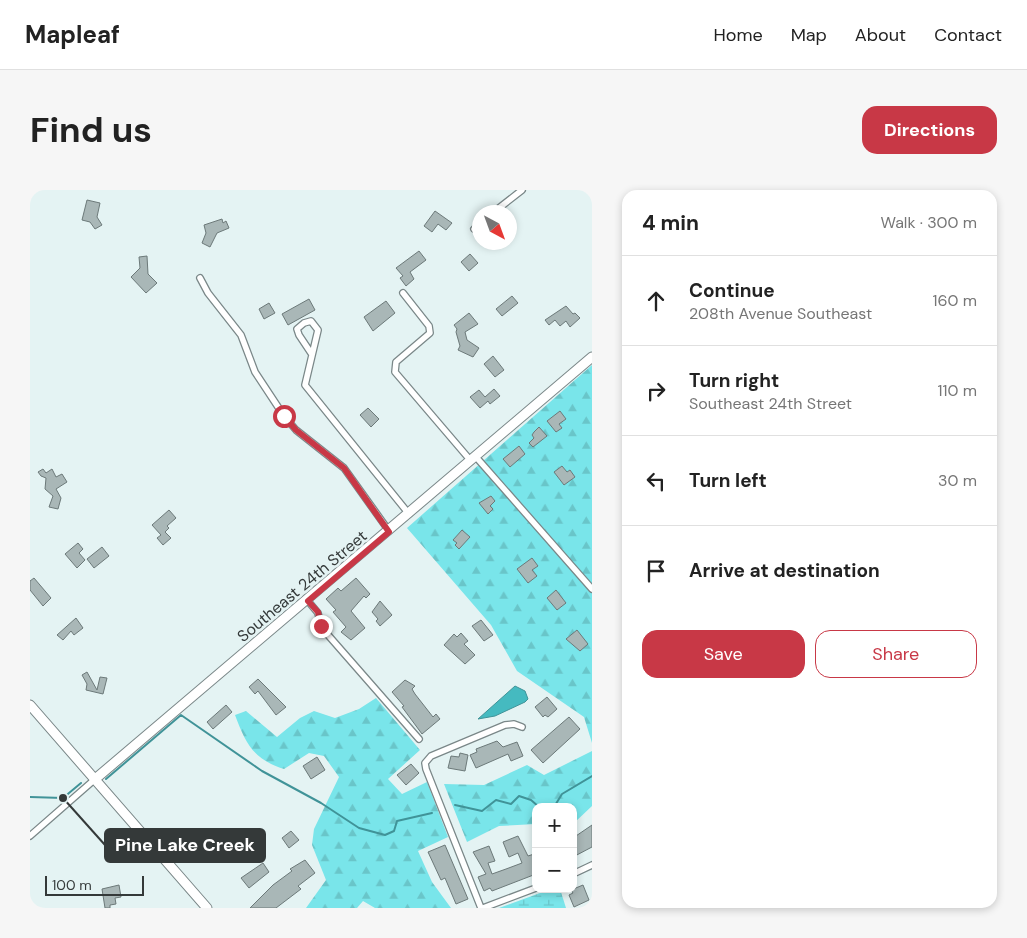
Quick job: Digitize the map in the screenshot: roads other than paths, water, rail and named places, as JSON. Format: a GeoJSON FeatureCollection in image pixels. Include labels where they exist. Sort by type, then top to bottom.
{"type":"FeatureCollection","features":[{"type":"Feature","properties":{"kind":"street"},"geometry":{"type":"LineString","coordinates":[[503,205],[522,190]]}},
{"type":"Feature","properties":{"kind":"street"},"geometry":{"type":"LineString","coordinates":[[200,278],[208,293],[241,335],[255,372],[284,416],[296,430],[344,468],[389,532]]}},
{"type":"Feature","properties":{"kind":"street"},"geometry":{"type":"LineString","coordinates":[[403,293],[429,326],[430,333],[396,362],[394,372],[592,589]]}},
{"type":"Feature","properties":{"kind":"street"},"geometry":{"type":"LineString","coordinates":[[311,353],[298,335],[297,329],[304,323],[311,321],[318,330],[311,353],[305,386],[409,514]]}},
{"type":"Feature","properties":{"kind":"street","name":"Southeast 24th Street"},"geometry":{"type":"LineString","coordinates":[[30,836],[592,358]]}},
{"type":"Feature","properties":{"kind":"street"},"geometry":{"type":"LineString","coordinates":[[308,601],[318,612],[321,626],[419,739]]}},
{"type":"Feature","properties":{"kind":"street"},"geometry":{"type":"LineString","coordinates":[[30,705],[207,908]]}},
{"type":"Feature","properties":{"kind":"street"},"geometry":{"type":"LineString","coordinates":[[522,727],[514,724],[505,725],[431,756],[425,763],[482,908],[532,889]]}},
{"type":"Feature","properties":{"kind":"street"},"geometry":{"type":"LineString","coordinates":[[577,872],[592,865]]}},
{"type":"Feature","properties":{"kind":"waterway"},"geometry":{"type":"LineString","coordinates":[[106,779],[181,715],[262,771],[321,803],[359,828],[385,835],[394,831],[397,821],[432,813]]}},
{"type":"Feature","properties":{"kind":"waterway"},"geometry":{"type":"LineString","coordinates":[[556,803],[562,794],[592,776]]}},
{"type":"Feature","properties":{"kind":"waterway"},"geometry":{"type":"LineString","coordinates":[[30,797],[63,798],[81,783]]}},
{"type":"Feature","properties":{"kind":"waterway"},"geometry":{"type":"LineString","coordinates":[[455,805],[482,811],[496,800],[511,804],[519,796],[534,803]]}},
{"type":"Feature","properties":{"kind":"place","name":"Pine Lake Creek"},"geometry":{"type":"Point","coordinates":[63,798]}}]}
